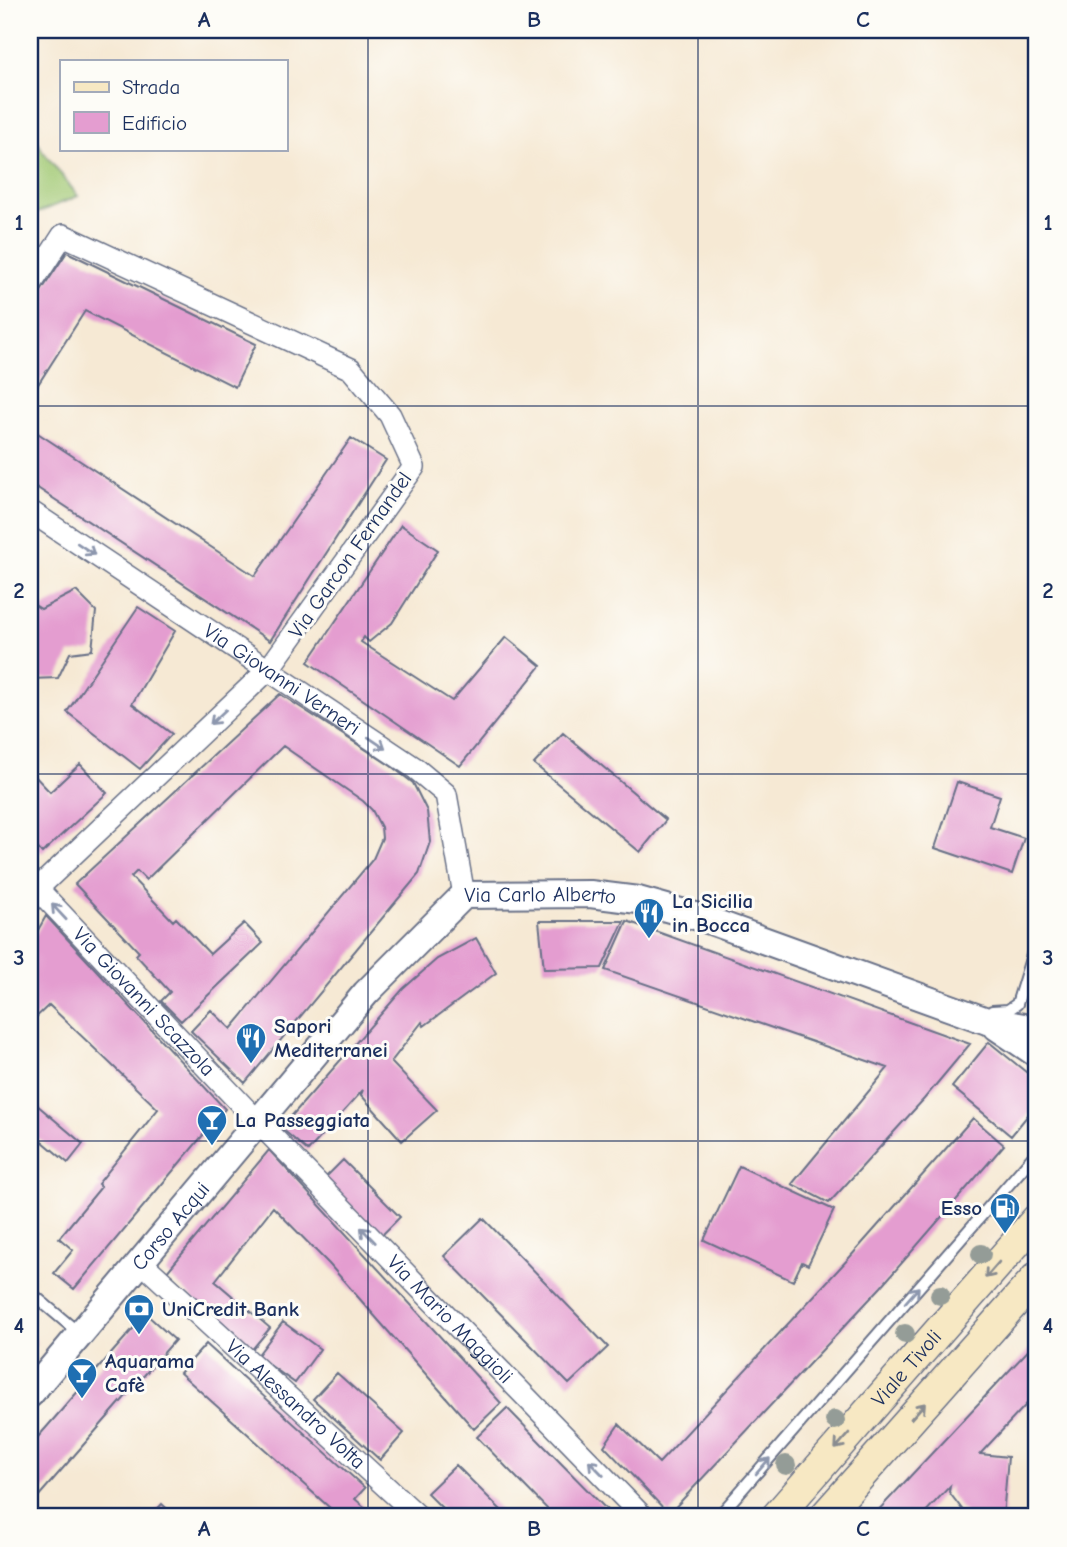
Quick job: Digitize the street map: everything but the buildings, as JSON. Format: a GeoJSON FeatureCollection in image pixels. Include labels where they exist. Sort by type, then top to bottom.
{"type":"FeatureCollection","features":[{"type":"Feature","properties":{"kind":"main road","name":"Viale Tivoli"},"geometry":{"type":"LineString","coordinates":[[776,1517],[1037,1219]]}},
{"type":"Feature","properties":{"kind":"main road","name":"Viale Tivoli"},"geometry":{"type":"LineString","coordinates":[[824,1517],[1037,1277]]}},
{"type":"Feature","properties":{"kind":"street","name":"Via Garcon Fernandel"},"geometry":{"type":"LineString","coordinates":[[30,286],[63,235],[351,369],[390,415],[414,467],[268,670],[34,885]]}},
{"type":"Feature","properties":{"kind":"street","name":"Via Giovanni Verneri"},"geometry":{"type":"LineString","coordinates":[[30,511],[415,768],[446,794],[464,895]]}},
{"type":"Feature","properties":{"kind":"street","name":"Via Giovanni Scazzola"},"geometry":{"type":"LineString","coordinates":[[34,885],[258,1122]]}},
{"type":"Feature","properties":{"kind":"street","name":"Via Carlo Alberto"},"geometry":{"type":"LineString","coordinates":[[258,1122],[366,993],[464,895],[590,894],[638,900],[702,918],[987,1021]]}},
{"type":"Feature","properties":{"kind":"street"},"geometry":{"type":"LineString","coordinates":[[987,1021],[1037,1029]]}},
{"type":"Feature","properties":{"kind":"street"},"geometry":{"type":"LineString","coordinates":[[987,1021],[1037,1054]]}},
{"type":"Feature","properties":{"kind":"street","name":"Corso Acqui"},"geometry":{"type":"LineString","coordinates":[[30,1394],[258,1122]]}},
{"type":"Feature","properties":{"kind":"street","name":"Via Mario Maggioli"},"geometry":{"type":"LineString","coordinates":[[258,1122],[643,1517]]}},
{"type":"Feature","properties":{"kind":"street","name":"Via Alessandro Volta"},"geometry":{"type":"LineString","coordinates":[[141,1262],[419,1517]]}},
{"type":"Feature","properties":{"kind":"lane"},"geometry":{"type":"LineString","coordinates":[[941,1004],[995,1011],[1013,1008],[1020,999],[1037,939]]}},
{"type":"Feature","properties":{"kind":"lane"},"geometry":{"type":"LineString","coordinates":[[718,1517],[1037,1152]]}},
{"type":"Feature","properties":{"kind":"lane"},"geometry":{"type":"LineString","coordinates":[[30,1292],[80,1334]]}},
{"type":"Feature","properties":{"kind":"green space"},"geometry":{"type":"Polygon","coordinates":[[[30,128],[42,150],[78,196],[30,216],[30,128]]]}},
{"type":"Feature","properties":{"kind":"place","name":"La Sicilia in Bocca"},"geometry":{"type":"Point","coordinates":[649,940]}},
{"type":"Feature","properties":{"kind":"place","name":"Sapori Mediterranei"},"geometry":{"type":"Point","coordinates":[251,1065]}},
{"type":"Feature","properties":{"kind":"place","name":"La Passeggiata"},"geometry":{"type":"Point","coordinates":[212,1147]}},
{"type":"Feature","properties":{"kind":"place","name":"Esso"},"geometry":{"type":"Point","coordinates":[1005,1235]}},
{"type":"Feature","properties":{"kind":"place","name":"UniCredit Bank"},"geometry":{"type":"Point","coordinates":[139,1336]}},
{"type":"Feature","properties":{"kind":"place","name":"Aquarama Cafè"},"geometry":{"type":"Point","coordinates":[82,1400]}}]}
